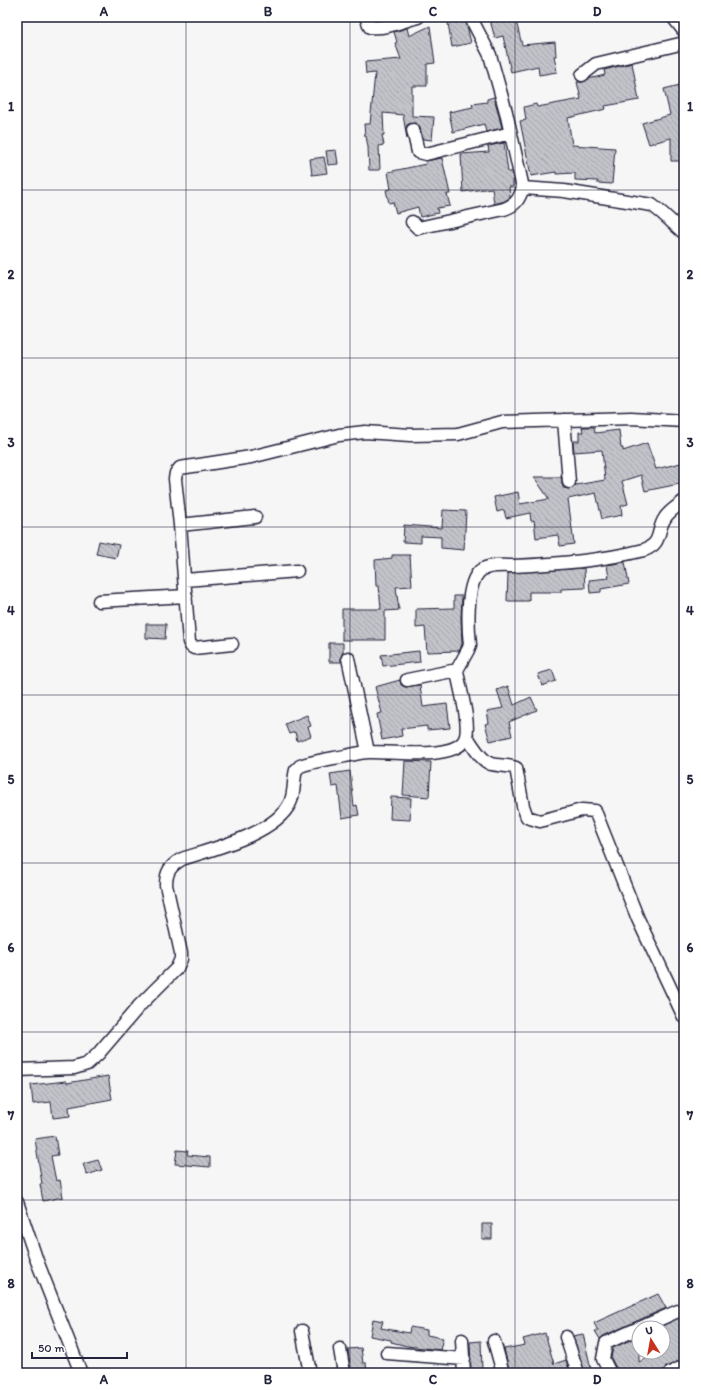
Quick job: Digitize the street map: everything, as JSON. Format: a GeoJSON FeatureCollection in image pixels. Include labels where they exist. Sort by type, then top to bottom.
{"type":"FeatureCollection","features":[{"type":"Feature","properties":{"kind":"street"},"geometry":{"type":"LineString","coordinates":[[366,17],[370,27],[395,24],[418,17]]}},
{"type":"Feature","properties":{"kind":"street"},"geometry":{"type":"LineString","coordinates":[[412,222],[418,228],[509,207],[516,203],[519,199],[523,188],[511,133],[490,54],[473,22],[472,17]]}},
{"type":"Feature","properties":{"kind":"street"},"geometry":{"type":"LineString","coordinates":[[673,17],[684,31]]}},
{"type":"Feature","properties":{"kind":"street"},"geometry":{"type":"LineString","coordinates":[[582,75],[596,64],[684,43]]}},
{"type":"Feature","properties":{"kind":"street"},"geometry":{"type":"LineString","coordinates":[[413,130],[418,152],[426,154],[511,133]]}},
{"type":"Feature","properties":{"kind":"street"},"geometry":{"type":"LineString","coordinates":[[523,188],[564,191],[652,205],[662,212],[684,233]]}},
{"type":"Feature","properties":{"kind":"street"},"geometry":{"type":"LineString","coordinates":[[232,644],[194,648],[191,646],[175,479],[176,473],[180,468],[251,457],[339,435],[365,432],[410,435],[458,434],[502,422],[631,418],[684,421]]}},
{"type":"Feature","properties":{"kind":"street"},"geometry":{"type":"LineString","coordinates":[[564,420],[569,482]]}},
{"type":"Feature","properties":{"kind":"street"},"geometry":{"type":"LineString","coordinates":[[17,1070],[74,1068],[88,1064],[98,1054],[140,1005],[177,968],[181,959],[166,885],[166,877],[169,869],[174,863],[182,859],[254,834],[270,824],[285,811],[289,805],[296,770],[300,766],[368,752],[411,753],[447,751],[460,746],[464,742],[466,736],[466,718],[457,670],[470,645],[468,612],[472,585],[474,579],[480,571],[495,567],[568,563],[650,548],[658,540],[665,518],[684,501]]}},
{"type":"Feature","properties":{"kind":"street"},"geometry":{"type":"LineString","coordinates":[[180,525],[255,516]]}},
{"type":"Feature","properties":{"kind":"street"},"geometry":{"type":"LineString","coordinates":[[185,580],[296,571]]}},
{"type":"Feature","properties":{"kind":"street"},"geometry":{"type":"LineString","coordinates":[[99,601],[186,596]]}},
{"type":"Feature","properties":{"kind":"street"},"geometry":{"type":"LineString","coordinates":[[348,658],[368,752]]}},
{"type":"Feature","properties":{"kind":"street"},"geometry":{"type":"LineString","coordinates":[[407,680],[457,670]]}},
{"type":"Feature","properties":{"kind":"street"},"geometry":{"type":"LineString","coordinates":[[466,736],[482,759],[492,764],[516,768],[523,806],[527,817],[540,821],[582,810],[595,811],[638,919],[684,1017]]}},
{"type":"Feature","properties":{"kind":"street"},"geometry":{"type":"LineString","coordinates":[[17,1202],[37,1261],[81,1373]]}},
{"type":"Feature","properties":{"kind":"street"},"geometry":{"type":"LineString","coordinates":[[657,1320],[678,1311]]}},
{"type":"Feature","properties":{"kind":"street"},"geometry":{"type":"LineString","coordinates":[[302,1331],[310,1373]]}},
{"type":"Feature","properties":{"kind":"street"},"geometry":{"type":"LineString","coordinates":[[610,1373],[603,1359],[606,1343],[631,1332]]}},
{"type":"Feature","properties":{"kind":"street"},"geometry":{"type":"LineString","coordinates":[[566,1337],[578,1373]]}},
{"type":"Feature","properties":{"kind":"street"},"geometry":{"type":"LineString","coordinates":[[462,1340],[464,1373]]}},
{"type":"Feature","properties":{"kind":"street"},"geometry":{"type":"LineString","coordinates":[[494,1341],[503,1373]]}},
{"type":"Feature","properties":{"kind":"street"},"geometry":{"type":"LineString","coordinates":[[340,1349],[344,1373]]}},
{"type":"Feature","properties":{"kind":"street"},"geometry":{"type":"LineString","coordinates":[[387,1353],[464,1359]]}},
{"type":"Feature","properties":{"kind":"street"},"geometry":{"type":"LineString","coordinates":[[670,1373],[684,1366]]}},
{"type":"Feature","properties":{"kind":"building"},"geometry":{"type":"Polygon","coordinates":[[[447,17],[465,17],[471,43],[452,47],[447,17]]]}},
{"type":"Feature","properties":{"kind":"building"},"geometry":{"type":"Polygon","coordinates":[[[489,17],[515,17],[522,45],[555,42],[556,56],[554,56],[557,72],[539,75],[538,66],[511,72],[503,36],[495,38],[489,17]]]}},
{"type":"Feature","properties":{"kind":"building"},"geometry":{"type":"Polygon","coordinates":[[[430,26],[435,63],[427,64],[427,86],[412,86],[412,116],[434,117],[432,140],[423,139],[420,128],[415,123],[408,124],[406,127],[407,139],[403,115],[383,113],[384,135],[382,135],[384,145],[379,146],[380,170],[369,170],[368,147],[364,124],[370,124],[375,73],[366,74],[365,62],[401,59],[395,43],[397,42],[394,32],[407,28],[409,36],[430,26]]]}},
{"type":"Feature","properties":{"kind":"building"},"geometry":{"type":"Polygon","coordinates":[[[632,63],[639,100],[605,106],[606,109],[568,118],[572,145],[615,148],[612,184],[597,183],[598,181],[575,180],[575,173],[556,174],[556,172],[531,176],[520,121],[526,120],[524,107],[536,104],[537,107],[581,99],[577,82],[583,82],[588,79],[605,75],[604,70],[632,63]]]}},
{"type":"Feature","properties":{"kind":"building"},"geometry":{"type":"Polygon","coordinates":[[[684,84],[684,161],[671,161],[671,138],[649,144],[642,123],[670,115],[664,89],[684,84]]]}},
{"type":"Feature","properties":{"kind":"building"},"geometry":{"type":"Polygon","coordinates":[[[494,97],[502,128],[486,132],[484,124],[453,132],[449,112],[473,107],[472,104],[487,102],[487,99],[494,97]]]}},
{"type":"Feature","properties":{"kind":"building"},"geometry":{"type":"Polygon","coordinates":[[[504,143],[508,172],[512,172],[513,178],[513,187],[509,187],[510,197],[505,201],[494,204],[492,188],[463,192],[461,154],[489,152],[488,146],[504,143]]]}},
{"type":"Feature","properties":{"kind":"building"},"geometry":{"type":"Polygon","coordinates":[[[336,150],[338,164],[328,165],[326,151],[336,150]]]}},
{"type":"Feature","properties":{"kind":"building"},"geometry":{"type":"Polygon","coordinates":[[[324,157],[327,173],[312,175],[310,159],[324,157]]]}},
{"type":"Feature","properties":{"kind":"building"},"geometry":{"type":"Polygon","coordinates":[[[442,158],[450,194],[447,194],[450,206],[437,208],[438,213],[420,217],[418,207],[396,213],[393,202],[389,203],[386,190],[391,189],[388,172],[426,164],[425,161],[442,158]]]}},
{"type":"Feature","properties":{"kind":"building"},"geometry":{"type":"Polygon","coordinates":[[[582,427],[594,427],[595,433],[619,430],[621,448],[623,448],[623,451],[647,443],[656,469],[681,463],[684,483],[645,491],[641,475],[622,481],[628,504],[621,506],[622,515],[602,519],[596,493],[568,499],[574,544],[560,546],[558,535],[536,538],[534,520],[531,521],[530,513],[506,518],[504,510],[497,512],[494,497],[518,492],[520,504],[549,499],[534,477],[561,477],[563,488],[569,489],[576,485],[605,480],[602,450],[574,452],[573,441],[579,441],[579,432],[583,432],[582,427]]]}},
{"type":"Feature","properties":{"kind":"building"},"geometry":{"type":"Polygon","coordinates":[[[443,510],[466,511],[464,550],[441,548],[441,537],[421,536],[421,543],[403,542],[404,525],[442,528],[443,510]]]}},
{"type":"Feature","properties":{"kind":"building"},"geometry":{"type":"Polygon","coordinates":[[[99,541],[119,545],[116,558],[96,554],[99,541]]]}},
{"type":"Feature","properties":{"kind":"building"},"geometry":{"type":"Polygon","coordinates":[[[392,555],[410,555],[412,586],[396,587],[399,610],[385,611],[385,640],[342,640],[342,609],[381,609],[379,586],[376,586],[375,560],[392,558],[392,555]]]}},
{"type":"Feature","properties":{"kind":"building"},"geometry":{"type":"Polygon","coordinates":[[[625,562],[629,584],[601,589],[601,592],[590,593],[589,580],[609,578],[607,565],[625,562]]]}},
{"type":"Feature","properties":{"kind":"building"},"geometry":{"type":"Polygon","coordinates":[[[584,568],[585,588],[561,589],[561,592],[529,592],[529,601],[507,601],[508,573],[584,568]]]}},
{"type":"Feature","properties":{"kind":"building"},"geometry":{"type":"Polygon","coordinates":[[[454,596],[462,596],[461,647],[459,651],[427,652],[425,627],[416,628],[416,609],[454,608],[454,596]]]}},
{"type":"Feature","properties":{"kind":"building"},"geometry":{"type":"Polygon","coordinates":[[[146,624],[166,624],[165,639],[146,638],[146,624]]]}},
{"type":"Feature","properties":{"kind":"building"},"geometry":{"type":"Polygon","coordinates":[[[329,643],[343,643],[341,662],[329,662],[329,643]]]}},
{"type":"Feature","properties":{"kind":"building"},"geometry":{"type":"Polygon","coordinates":[[[419,651],[420,662],[383,666],[381,655],[419,651]]]}},
{"type":"Feature","properties":{"kind":"building"},"geometry":{"type":"Polygon","coordinates":[[[552,670],[556,681],[542,686],[538,674],[552,670]]]}},
{"type":"Feature","properties":{"kind":"building"},"geometry":{"type":"Polygon","coordinates":[[[400,680],[401,685],[405,687],[420,685],[423,707],[447,704],[450,728],[427,730],[427,726],[401,729],[402,736],[382,740],[377,714],[382,713],[375,687],[400,680]]]}},
{"type":"Feature","properties":{"kind":"building"},"geometry":{"type":"Polygon","coordinates":[[[508,686],[514,705],[531,697],[537,710],[509,722],[512,736],[490,741],[485,724],[489,723],[487,711],[503,708],[497,690],[508,686]]]}},
{"type":"Feature","properties":{"kind":"building"},"geometry":{"type":"Polygon","coordinates":[[[307,715],[311,726],[308,727],[311,736],[297,741],[295,732],[289,734],[285,724],[307,715]]]}},
{"type":"Feature","properties":{"kind":"building"},"geometry":{"type":"Polygon","coordinates":[[[405,761],[431,762],[429,797],[403,795],[405,761]]]}},
{"type":"Feature","properties":{"kind":"building"},"geometry":{"type":"Polygon","coordinates":[[[350,771],[354,806],[357,805],[359,815],[342,818],[338,786],[332,787],[330,774],[350,771]]]}},
{"type":"Feature","properties":{"kind":"building"},"geometry":{"type":"Polygon","coordinates":[[[391,797],[411,798],[410,820],[390,819],[391,797]]]}},
{"type":"Feature","properties":{"kind":"building"},"geometry":{"type":"Polygon","coordinates":[[[108,1076],[112,1099],[69,1107],[70,1116],[53,1118],[51,1102],[33,1104],[31,1085],[66,1081],[67,1083],[108,1076]]]}},
{"type":"Feature","properties":{"kind":"building"},"geometry":{"type":"Polygon","coordinates":[[[55,1136],[58,1155],[51,1156],[56,1181],[60,1180],[63,1197],[43,1201],[35,1139],[55,1136]]]}},
{"type":"Feature","properties":{"kind":"building"},"geometry":{"type":"Polygon","coordinates":[[[177,1150],[188,1151],[187,1155],[210,1157],[210,1167],[175,1164],[177,1150]]]}},
{"type":"Feature","properties":{"kind":"building"},"geometry":{"type":"Polygon","coordinates":[[[98,1160],[102,1170],[87,1175],[83,1164],[98,1160]]]}},
{"type":"Feature","properties":{"kind":"building"},"geometry":{"type":"Polygon","coordinates":[[[482,1224],[492,1224],[492,1239],[482,1239],[482,1224]]]}},
{"type":"Feature","properties":{"kind":"building"},"geometry":{"type":"Polygon","coordinates":[[[658,1294],[666,1308],[639,1320],[631,1320],[631,1324],[603,1336],[600,1339],[595,1331],[598,1331],[594,1323],[658,1294]]]}},
{"type":"Feature","properties":{"kind":"building"},"geometry":{"type":"Polygon","coordinates":[[[684,1315],[684,1359],[666,1367],[663,1373],[617,1373],[618,1372],[611,1358],[613,1348],[631,1340],[631,1360],[639,1360],[639,1362],[643,1360],[671,1360],[671,1322],[684,1315]]]}},
{"type":"Feature","properties":{"kind":"building"},"geometry":{"type":"Polygon","coordinates":[[[373,1319],[383,1321],[381,1328],[409,1333],[410,1327],[427,1330],[427,1335],[443,1338],[440,1350],[407,1346],[391,1342],[391,1340],[370,1336],[373,1319]]]}},
{"type":"Feature","properties":{"kind":"building"},"geometry":{"type":"Polygon","coordinates":[[[545,1333],[554,1364],[566,1360],[570,1373],[510,1373],[504,1349],[525,1345],[523,1339],[545,1333]]]}},
{"type":"Feature","properties":{"kind":"building"},"geometry":{"type":"Polygon","coordinates":[[[583,1334],[592,1373],[585,1373],[573,1336],[583,1334]]]}},
{"type":"Feature","properties":{"kind":"building"},"geometry":{"type":"Polygon","coordinates":[[[481,1341],[482,1371],[479,1371],[479,1373],[471,1373],[470,1342],[481,1341]]]}},
{"type":"Feature","properties":{"kind":"building"},"geometry":{"type":"Polygon","coordinates":[[[361,1348],[363,1363],[366,1363],[367,1373],[351,1373],[348,1349],[361,1348]]]}}]}
